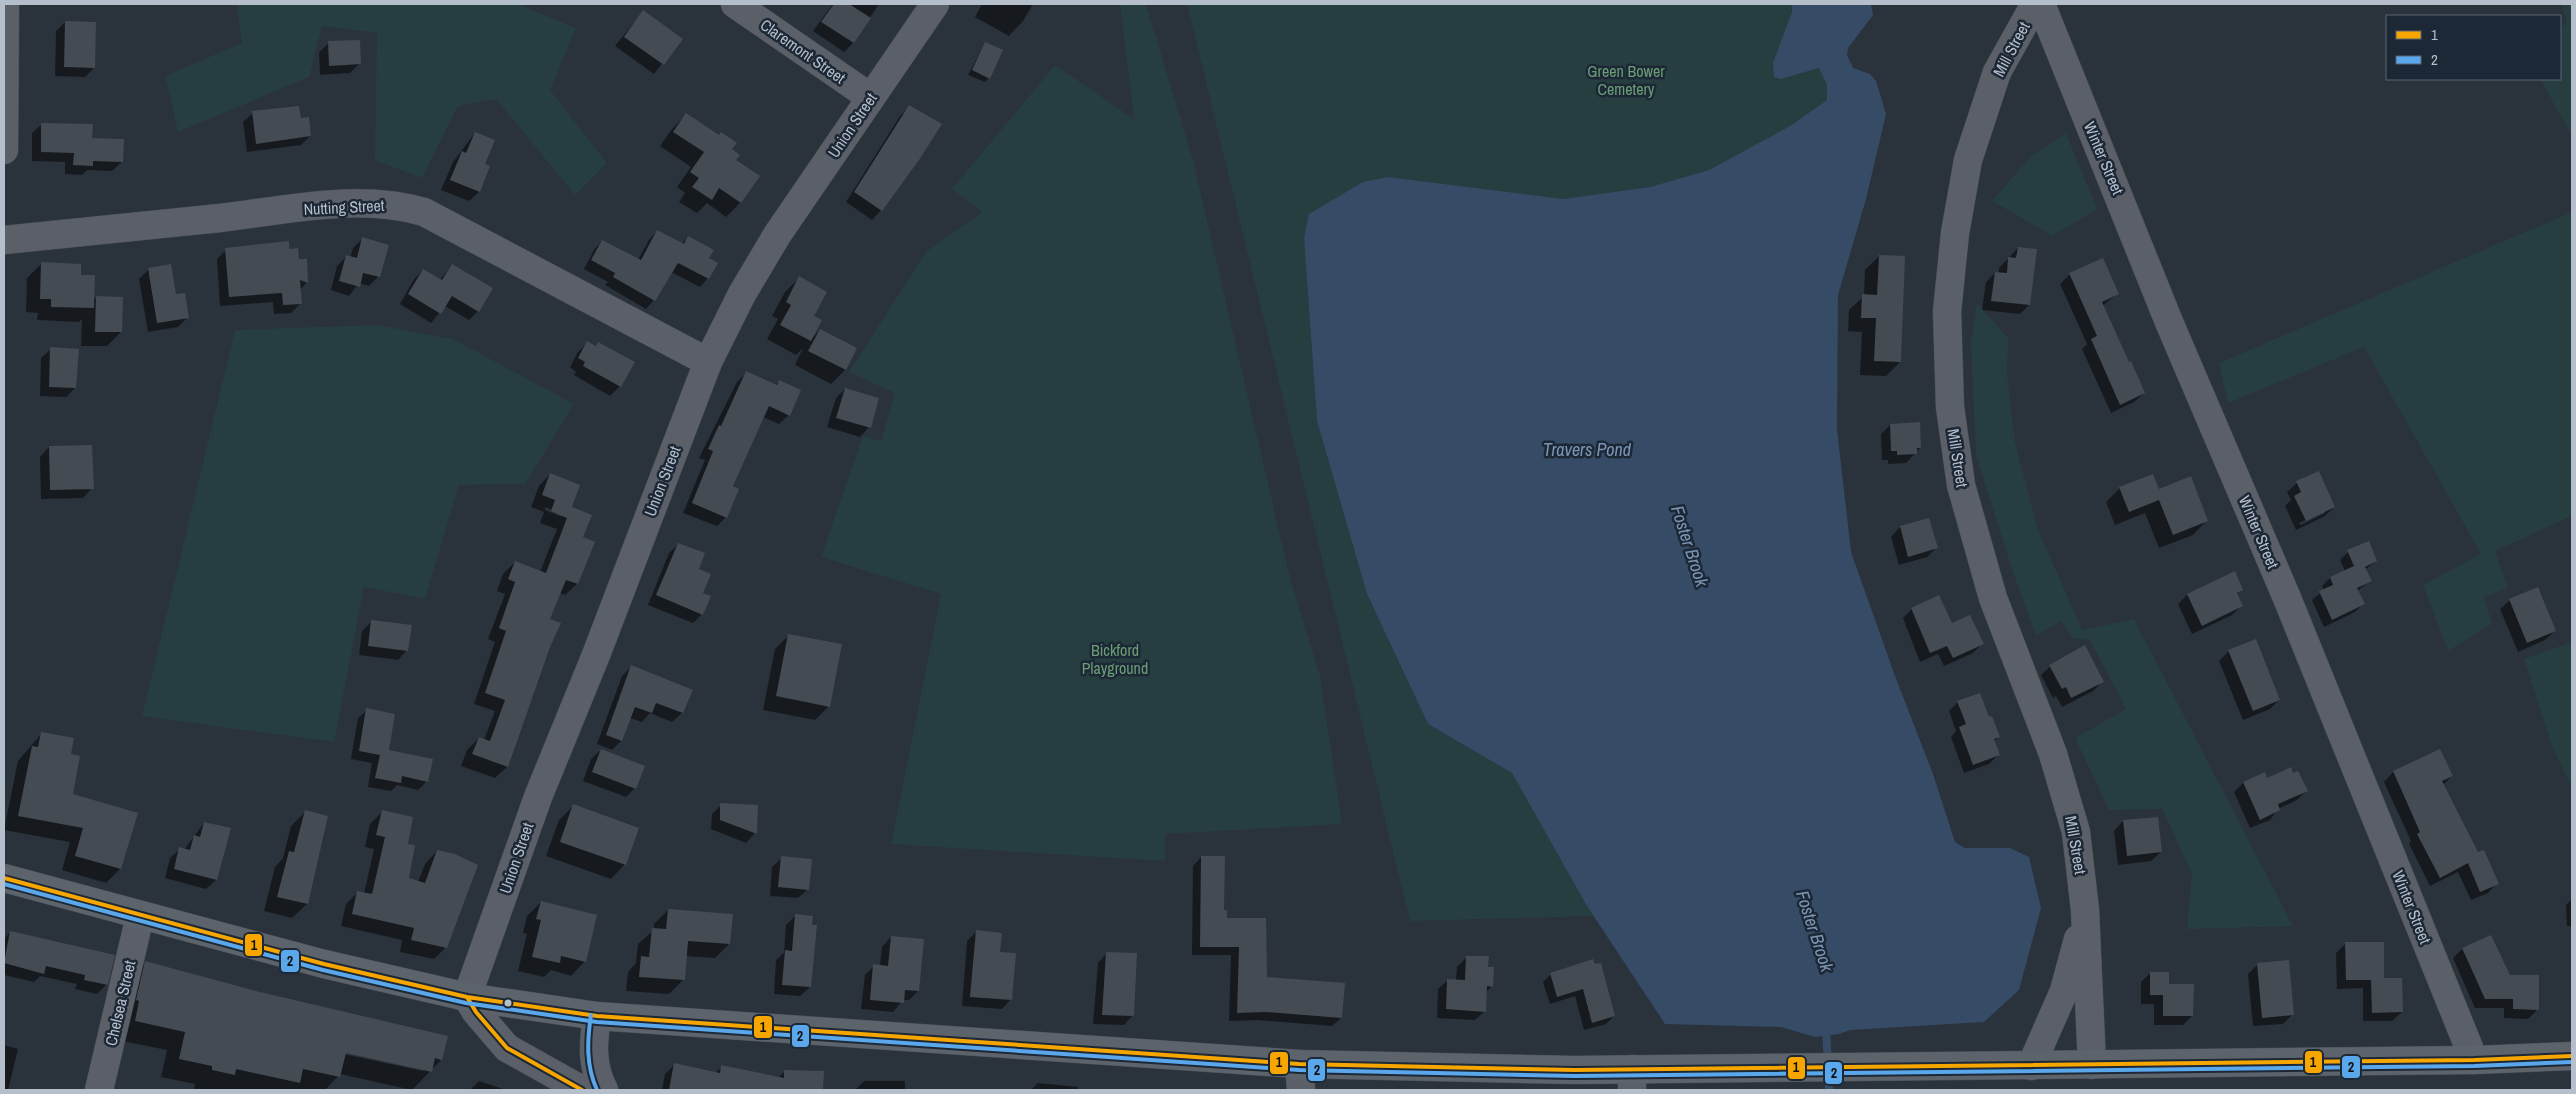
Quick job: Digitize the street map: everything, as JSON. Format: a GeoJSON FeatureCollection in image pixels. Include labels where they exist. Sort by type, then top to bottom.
{"type":"FeatureCollection","features":[{"type":"Feature","properties":{"kind":"main road"},"geometry":{"type":"LineString","coordinates":[[4,878],[324,964],[468,997],[597,1016],[1299,1064],[1575,1070],[1632,1080],[1801,1069],[2474,1060],[2572,1056]]}},
{"type":"Feature","properties":{"kind":"street"},"geometry":{"type":"LineString","coordinates":[[4,150],[6,4]]}},
{"type":"Feature","properties":{"kind":"street","name":"Claremont Street"},"geometry":{"type":"LineString","coordinates":[[735,4],[870,97]]}},
{"type":"Feature","properties":{"kind":"street","name":"Union Street"},"geometry":{"type":"LineString","coordinates":[[468,997],[538,797],[596,655],[708,362],[742,294],[777,235],[935,4]]}},
{"type":"Feature","properties":{"kind":"street","name":"Mill Street"},"geometry":{"type":"LineString","coordinates":[[2035,4],[1997,72],[1968,160],[1954,233],[1947,312],[1950,407],[1961,485],[1993,598],[2053,754],[2069,806],[2079,853],[2085,910],[2092,1065]]}},
{"type":"Feature","properties":{"kind":"street","name":"Winter Street"},"geometry":{"type":"LineString","coordinates":[[2041,4],[2170,322],[2291,607],[2474,1060]]}},
{"type":"Feature","properties":{"kind":"street","name":"Nutting Street"},"geometry":{"type":"LineString","coordinates":[[4,240],[314,207],[371,203],[400,205],[432,217],[708,362]]}},
{"type":"Feature","properties":{"kind":"street","name":"Mill Street"},"geometry":{"type":"LineString","coordinates":[[2031,1066],[2064,991],[2085,910]]}},
{"type":"Feature","properties":{"kind":"street","name":"Chelsea Street"},"geometry":{"type":"LineString","coordinates":[[99,1090],[140,916]]}},
{"type":"Feature","properties":{"kind":"street"},"geometry":{"type":"LineString","coordinates":[[468,997],[476,1012],[507,1048],[582,1090]]}},
{"type":"Feature","properties":{"kind":"street"},"geometry":{"type":"LineString","coordinates":[[597,1016],[593,1059],[596,1074],[604,1090]]}},
{"type":"Feature","properties":{"kind":"street"},"geometry":{"type":"LineString","coordinates":[[1299,1064],[1301,1090]]}},
{"type":"Feature","properties":{"kind":"green space"},"geometry":{"type":"Polygon","coordinates":[[[237,4],[518,4],[576,28],[550,90],[607,163],[575,195],[496,99],[458,106],[422,178],[375,160],[377,33],[322,26],[309,77],[178,132],[165,76],[242,43],[237,4]]]}},
{"type":"Feature","properties":{"kind":"green space","name":"Bickford Playground"},"geometry":{"type":"Polygon","coordinates":[[[1120,4],[1146,4],[1193,160],[1290,578],[1320,676],[1342,824],[1165,834],[1165,861],[891,844],[941,594],[821,557],[863,436],[881,441],[895,393],[849,372],[926,252],[982,212],[952,189],[1055,65],[1134,119],[1120,4]]]}},
{"type":"Feature","properties":{"kind":"green space","name":"Green Bower Cemetery"},"geometry":{"type":"Polygon","coordinates":[[[1187,4],[1792,4],[1789,77],[1819,68],[1827,85],[1827,100],[1790,126],[1709,170],[1650,187],[1563,199],[1388,177],[1363,182],[1304,238],[1317,421],[1367,594],[1428,724],[1512,773],[1594,916],[1410,921],[1187,4]]]}},
{"type":"Feature","properties":{"kind":"green space"},"geometry":{"type":"Polygon","coordinates":[[[2561,4],[2572,4],[2572,136],[2541,80],[2561,80],[2561,28],[2567,22],[2561,4]]]}},
{"type":"Feature","properties":{"kind":"green space"},"geometry":{"type":"Polygon","coordinates":[[[2066,133],[2097,209],[2053,236],[1992,201],[2031,156],[2066,133]]]}},
{"type":"Feature","properties":{"kind":"green space"},"geometry":{"type":"Polygon","coordinates":[[[2572,212],[2572,516],[2495,551],[2508,588],[2484,597],[2492,624],[2448,651],[2423,585],[2481,554],[2364,347],[2228,403],[2219,363],[2572,212]]]}},
{"type":"Feature","properties":{"kind":"green space"},"geometry":{"type":"Polygon","coordinates":[[[1977,303],[2008,338],[2007,374],[2015,442],[2037,527],[2082,630],[2134,619],[2293,926],[2187,929],[2192,874],[2162,809],[2109,810],[2075,738],[2126,709],[2090,640],[2073,638],[2061,621],[2036,636],[2012,569],[1976,455],[1971,342],[1977,303]]]}},
{"type":"Feature","properties":{"kind":"green space"},"geometry":{"type":"Polygon","coordinates":[[[377,325],[453,339],[574,404],[525,484],[459,485],[425,599],[364,587],[334,742],[142,716],[235,330],[377,325]]]}},
{"type":"Feature","properties":{"kind":"green space"},"geometry":{"type":"Polygon","coordinates":[[[2572,642],[2572,788],[2552,746],[2524,659],[2572,642]]]}},
{"type":"Feature","properties":{"kind":"water","name":"Travers Pond"},"geometry":{"type":"Polygon","coordinates":[[[1792,4],[1871,4],[1873,15],[1848,48],[1847,55],[1853,68],[1870,74],[1876,81],[1886,114],[1866,199],[1838,295],[1837,429],[1851,552],[1895,676],[1933,774],[1955,842],[1965,848],[2010,848],[2029,857],[2041,908],[2019,990],[1984,1022],[1850,1030],[1839,1034],[1815,1037],[1781,1027],[1665,1024],[1587,906],[1512,773],[1428,724],[1367,594],[1317,421],[1304,238],[1309,214],[1363,182],[1388,177],[1563,199],[1650,187],[1709,170],[1790,126],[1827,100],[1827,85],[1819,68],[1781,79],[1774,77],[1773,63],[1792,12],[1792,4]]]}},
{"type":"Feature","properties":{"kind":"building"},"geometry":{"type":"Polygon","coordinates":[[[834,4],[849,4],[871,18],[854,43],[821,22],[834,4]]]}},
{"type":"Feature","properties":{"kind":"building"},"geometry":{"type":"Polygon","coordinates":[[[643,10],[683,39],[664,65],[624,37],[643,10]]]}},
{"type":"Feature","properties":{"kind":"building"},"geometry":{"type":"Polygon","coordinates":[[[65,21],[96,22],[95,68],[64,67],[65,21]]]}},
{"type":"Feature","properties":{"kind":"building"},"geometry":{"type":"Polygon","coordinates":[[[360,40],[361,64],[329,66],[328,41],[360,40]]]}},
{"type":"Feature","properties":{"kind":"building"},"geometry":{"type":"Polygon","coordinates":[[[985,42],[1003,50],[990,79],[972,70],[985,42]]]}},
{"type":"Feature","properties":{"kind":"building"},"geometry":{"type":"Polygon","coordinates":[[[909,105],[942,124],[919,160],[882,211],[854,192],[909,105]]]}},
{"type":"Feature","properties":{"kind":"building"},"geometry":{"type":"Polygon","coordinates":[[[299,106],[301,118],[309,117],[311,136],[256,144],[252,111],[299,106]]]}},
{"type":"Feature","properties":{"kind":"building"},"geometry":{"type":"Polygon","coordinates":[[[686,113],[719,135],[721,132],[737,143],[732,149],[740,155],[736,160],[760,176],[741,203],[719,188],[712,200],[692,187],[699,178],[690,172],[704,152],[673,132],[686,113]]]}},
{"type":"Feature","properties":{"kind":"building"},"geometry":{"type":"Polygon","coordinates":[[[41,123],[93,124],[92,138],[124,139],[123,162],[93,161],[93,166],[73,165],[74,153],[41,152],[41,123]]]}},
{"type":"Feature","properties":{"kind":"building"},"geometry":{"type":"Polygon","coordinates":[[[475,132],[495,140],[485,164],[490,166],[480,192],[450,180],[462,151],[466,153],[475,132]]]}},
{"type":"Feature","properties":{"kind":"building"},"geometry":{"type":"Polygon","coordinates":[[[657,230],[684,244],[688,236],[714,250],[709,258],[718,263],[709,279],[678,263],[655,301],[613,277],[615,273],[591,260],[602,240],[641,260],[657,230]]]}},
{"type":"Feature","properties":{"kind":"building"},"geometry":{"type":"Polygon","coordinates":[[[362,237],[389,245],[380,277],[363,273],[360,287],[339,281],[346,255],[357,258],[362,237]]]}},
{"type":"Feature","properties":{"kind":"building"},"geometry":{"type":"Polygon","coordinates":[[[289,241],[289,249],[298,248],[299,259],[307,259],[308,283],[300,280],[302,304],[283,305],[282,293],[229,297],[225,248],[289,241]]]}},
{"type":"Feature","properties":{"kind":"building"},"geometry":{"type":"Polygon","coordinates":[[[2018,247],[2037,249],[2030,305],[1991,301],[1995,272],[2007,273],[2008,257],[2016,258],[2018,247]]]}},
{"type":"Feature","properties":{"kind":"building"},"geometry":{"type":"Polygon","coordinates":[[[1879,255],[1905,256],[1901,362],[1874,361],[1876,318],[1861,318],[1862,294],[1877,295],[1879,255]]]}},
{"type":"Feature","properties":{"kind":"building"},"geometry":{"type":"Polygon","coordinates":[[[2103,258],[2119,294],[2102,302],[2145,393],[2120,405],[2091,339],[2097,336],[2069,273],[2103,258]]]}},
{"type":"Feature","properties":{"kind":"building"},"geometry":{"type":"Polygon","coordinates":[[[41,262],[81,264],[81,275],[95,275],[94,308],[51,307],[51,299],[40,299],[41,262]]]}},
{"type":"Feature","properties":{"kind":"building"},"geometry":{"type":"Polygon","coordinates":[[[171,264],[176,294],[185,293],[189,318],[157,323],[148,268],[171,264]]]}},
{"type":"Feature","properties":{"kind":"building"},"geometry":{"type":"Polygon","coordinates":[[[452,264],[493,288],[479,312],[452,296],[441,314],[408,294],[423,269],[442,280],[452,264]]]}},
{"type":"Feature","properties":{"kind":"building"},"geometry":{"type":"Polygon","coordinates":[[[799,276],[827,292],[814,316],[822,320],[811,341],[780,325],[791,305],[786,302],[799,276]]]}},
{"type":"Feature","properties":{"kind":"building"},"geometry":{"type":"Polygon","coordinates":[[[96,296],[123,297],[122,332],[95,332],[96,296]]]}},
{"type":"Feature","properties":{"kind":"building"},"geometry":{"type":"Polygon","coordinates":[[[820,329],[857,348],[846,370],[808,351],[820,329]]]}},
{"type":"Feature","properties":{"kind":"building"},"geometry":{"type":"Polygon","coordinates":[[[587,341],[596,346],[598,342],[635,362],[621,387],[583,366],[585,362],[578,358],[587,341]]]}},
{"type":"Feature","properties":{"kind":"building"},"geometry":{"type":"Polygon","coordinates":[[[50,347],[79,349],[76,388],[49,387],[50,347]]]}},
{"type":"Feature","properties":{"kind":"building"},"geometry":{"type":"Polygon","coordinates":[[[746,371],[777,385],[779,380],[801,390],[790,416],[769,406],[733,486],[739,489],[727,518],[692,503],[713,451],[708,449],[719,425],[721,426],[746,371]]]}},
{"type":"Feature","properties":{"kind":"building"},"geometry":{"type":"Polygon","coordinates":[[[845,388],[879,398],[871,428],[836,418],[845,388]]]}},
{"type":"Feature","properties":{"kind":"building"},"geometry":{"type":"Polygon","coordinates":[[[1920,422],[1921,448],[1917,448],[1917,454],[1897,455],[1897,451],[1891,451],[1890,424],[1920,422]]]}},
{"type":"Feature","properties":{"kind":"building"},"geometry":{"type":"Polygon","coordinates":[[[92,445],[94,489],[50,490],[49,446],[92,445]]]}},
{"type":"Feature","properties":{"kind":"building"},"geometry":{"type":"Polygon","coordinates":[[[2319,471],[2335,507],[2306,521],[2294,496],[2301,492],[2296,481],[2319,471]]]}},
{"type":"Feature","properties":{"kind":"building"},"geometry":{"type":"Polygon","coordinates":[[[550,473],[580,485],[572,507],[592,515],[583,537],[595,542],[578,584],[566,580],[550,619],[561,623],[550,647],[508,767],[472,754],[479,737],[490,741],[505,700],[485,693],[506,631],[499,628],[515,582],[508,579],[515,561],[546,573],[567,518],[551,511],[555,500],[542,495],[550,473]]]}},
{"type":"Feature","properties":{"kind":"building"},"geometry":{"type":"Polygon","coordinates":[[[2153,474],[2159,489],[2191,476],[2208,521],[2173,535],[2159,500],[2129,512],[2119,487],[2153,474]]]}},
{"type":"Feature","properties":{"kind":"building"},"geometry":{"type":"Polygon","coordinates":[[[1929,518],[1938,548],[1908,557],[1900,526],[1929,518]]]}},
{"type":"Feature","properties":{"kind":"building"},"geometry":{"type":"Polygon","coordinates":[[[2369,541],[2377,561],[2365,567],[2372,581],[2357,588],[2365,604],[2332,620],[2319,591],[2333,585],[2330,577],[2354,566],[2347,550],[2369,541]]]}},
{"type":"Feature","properties":{"kind":"building"},"geometry":{"type":"Polygon","coordinates":[[[678,543],[705,553],[699,569],[711,574],[703,593],[711,596],[703,615],[656,595],[678,543]]]}},
{"type":"Feature","properties":{"kind":"building"},"geometry":{"type":"Polygon","coordinates":[[[2235,571],[2243,590],[2237,593],[2243,606],[2202,626],[2187,594],[2235,571]]]}},
{"type":"Feature","properties":{"kind":"building"},"geometry":{"type":"Polygon","coordinates":[[[2538,587],[2556,631],[2527,643],[2509,599],[2538,587]]]}},
{"type":"Feature","properties":{"kind":"building"},"geometry":{"type":"Polygon","coordinates":[[[1939,595],[1952,623],[1970,615],[1984,644],[1953,658],[1947,646],[1930,653],[1911,608],[1939,595]]]}},
{"type":"Feature","properties":{"kind":"building"},"geometry":{"type":"Polygon","coordinates":[[[371,620],[412,625],[408,651],[368,646],[371,620]]]}},
{"type":"Feature","properties":{"kind":"building"},"geometry":{"type":"Polygon","coordinates":[[[788,634],[842,644],[830,707],[776,696],[788,634]]]}},
{"type":"Feature","properties":{"kind":"building"},"geometry":{"type":"Polygon","coordinates":[[[2256,639],[2280,700],[2253,711],[2228,650],[2256,639]]]}},
{"type":"Feature","properties":{"kind":"building"},"geometry":{"type":"Polygon","coordinates":[[[2085,645],[2104,682],[2071,698],[2066,687],[2062,689],[2049,665],[2085,645]]]}},
{"type":"Feature","properties":{"kind":"building"},"geometry":{"type":"Polygon","coordinates":[[[631,665],[693,690],[683,713],[656,703],[652,713],[635,707],[622,741],[606,735],[631,665]]]}},
{"type":"Feature","properties":{"kind":"building"},"geometry":{"type":"Polygon","coordinates":[[[1980,693],[1989,717],[1992,716],[2000,737],[1994,739],[2000,755],[1973,765],[1959,727],[1966,724],[1957,701],[1980,693]]]}},
{"type":"Feature","properties":{"kind":"building"},"geometry":{"type":"Polygon","coordinates":[[[366,708],[395,714],[389,750],[433,759],[428,782],[402,776],[401,783],[375,778],[380,755],[359,751],[366,708]]]}},
{"type":"Feature","properties":{"kind":"building"},"geometry":{"type":"Polygon","coordinates":[[[41,732],[74,738],[71,754],[80,756],[73,794],[138,813],[121,869],[75,856],[83,828],[18,816],[32,746],[38,747],[41,732]]]}},
{"type":"Feature","properties":{"kind":"building"},"geometry":{"type":"Polygon","coordinates":[[[601,749],[645,766],[636,789],[592,772],[601,749]]]}},
{"type":"Feature","properties":{"kind":"building"},"geometry":{"type":"Polygon","coordinates":[[[2440,749],[2453,776],[2442,781],[2478,852],[2484,850],[2499,884],[2480,892],[2468,863],[2440,878],[2417,834],[2420,832],[2393,771],[2440,749]]]}},
{"type":"Feature","properties":{"kind":"building"},"geometry":{"type":"Polygon","coordinates":[[[2291,767],[2293,773],[2298,771],[2308,791],[2278,804],[2280,810],[2260,820],[2243,782],[2265,772],[2267,778],[2291,767]]]}},
{"type":"Feature","properties":{"kind":"building"},"geometry":{"type":"Polygon","coordinates":[[[720,803],[758,805],[757,834],[720,820],[720,803]]]}},
{"type":"Feature","properties":{"kind":"building"},"geometry":{"type":"Polygon","coordinates":[[[573,804],[639,828],[626,865],[560,842],[573,804]]]}},
{"type":"Feature","properties":{"kind":"building"},"geometry":{"type":"Polygon","coordinates":[[[305,810],[328,816],[308,904],[277,897],[289,851],[294,852],[305,810]]]}},
{"type":"Feature","properties":{"kind":"building"},"geometry":{"type":"Polygon","coordinates":[[[382,810],[413,817],[408,844],[415,845],[409,878],[425,883],[437,850],[455,854],[478,865],[447,948],[411,940],[414,928],[352,914],[357,891],[372,894],[385,837],[376,835],[382,810]]]}},
{"type":"Feature","properties":{"kind":"building"},"geometry":{"type":"Polygon","coordinates":[[[2158,817],[2162,852],[2127,856],[2123,820],[2158,817]]]}},
{"type":"Feature","properties":{"kind":"building"},"geometry":{"type":"Polygon","coordinates":[[[204,822],[231,828],[217,880],[174,869],[179,847],[190,850],[194,835],[200,837],[204,822]]]}},
{"type":"Feature","properties":{"kind":"building"},"geometry":{"type":"Polygon","coordinates":[[[781,856],[812,859],[809,890],[778,887],[781,856]]]}},
{"type":"Feature","properties":{"kind":"building"},"geometry":{"type":"Polygon","coordinates":[[[1201,856],[1225,856],[1224,910],[1227,910],[1227,918],[1266,918],[1267,977],[1345,983],[1342,1018],[1266,1012],[1237,1013],[1239,947],[1200,947],[1201,856]]]}},
{"type":"Feature","properties":{"kind":"building"},"geometry":{"type":"Polygon","coordinates":[[[541,901],[597,915],[586,962],[561,956],[560,963],[532,957],[541,920],[536,919],[541,901]]]}},
{"type":"Feature","properties":{"kind":"building"},"geometry":{"type":"Polygon","coordinates":[[[668,909],[733,914],[730,944],[688,941],[685,980],[639,977],[641,956],[649,957],[652,928],[666,929],[668,909]]]}},
{"type":"Feature","properties":{"kind":"building"},"geometry":{"type":"Polygon","coordinates":[[[795,914],[813,916],[812,925],[817,925],[811,987],[782,985],[785,950],[792,951],[795,914]]]}},
{"type":"Feature","properties":{"kind":"building"},"geometry":{"type":"Polygon","coordinates":[[[976,930],[1002,933],[1000,952],[1016,953],[1012,1000],[970,997],[976,930]]]}},
{"type":"Feature","properties":{"kind":"building"},"geometry":{"type":"Polygon","coordinates":[[[10,931],[115,955],[108,985],[84,980],[85,975],[46,966],[44,974],[4,963],[10,931]]]}},
{"type":"Feature","properties":{"kind":"building"},"geometry":{"type":"Polygon","coordinates":[[[2491,935],[2510,975],[2539,975],[2539,1010],[2513,1009],[2513,999],[2485,999],[2462,948],[2491,935]]]}},
{"type":"Feature","properties":{"kind":"building"},"geometry":{"type":"Polygon","coordinates":[[[891,936],[924,939],[919,991],[905,990],[904,1003],[870,1000],[873,964],[888,966],[891,936]]]}},
{"type":"Feature","properties":{"kind":"building"},"geometry":{"type":"Polygon","coordinates":[[[2345,942],[2384,942],[2384,978],[2402,978],[2403,1012],[2372,1013],[2371,980],[2346,980],[2345,942]]]}},
{"type":"Feature","properties":{"kind":"building"},"geometry":{"type":"Polygon","coordinates":[[[1106,952],[1137,953],[1134,1016],[1102,1015],[1106,952]]]}},
{"type":"Feature","properties":{"kind":"building"},"geometry":{"type":"Polygon","coordinates":[[[1466,956],[1489,956],[1488,967],[1494,967],[1493,987],[1487,986],[1486,1012],[1446,1009],[1447,979],[1465,980],[1466,956]]]}},
{"type":"Feature","properties":{"kind":"building"},"geometry":{"type":"Polygon","coordinates":[[[1593,959],[1595,964],[1601,963],[1615,1016],[1592,1023],[1583,989],[1557,997],[1550,973],[1593,959]]]}},
{"type":"Feature","properties":{"kind":"building"},"geometry":{"type":"Polygon","coordinates":[[[2289,960],[2294,1015],[2262,1018],[2257,963],[2289,960]]]}},
{"type":"Feature","properties":{"kind":"building"},"geometry":{"type":"Polygon","coordinates":[[[145,961],[260,992],[448,1036],[442,1060],[435,1058],[432,1072],[346,1053],[340,1077],[303,1069],[300,1083],[236,1069],[235,1075],[212,1070],[212,1066],[179,1059],[185,1032],[135,1021],[139,1001],[136,1000],[145,961]]]}},
{"type":"Feature","properties":{"kind":"building"},"geometry":{"type":"Polygon","coordinates":[[[2150,972],[2169,972],[2169,984],[2194,984],[2193,1016],[2163,1016],[2163,995],[2150,995],[2150,972]]]}},
{"type":"Feature","properties":{"kind":"building"},"geometry":{"type":"Polygon","coordinates":[[[674,1063],[720,1073],[721,1065],[784,1078],[784,1070],[824,1071],[823,1090],[669,1090],[674,1063]]]}},
{"type":"Feature","properties":{"kind":"waterway","name":"Foster Brook"},"geometry":{"type":"LineString","coordinates":[[1826,1027],[1829,1090]]}},
{"type":"Feature","properties":{"kind":"transit line","name":"1"},"geometry":{"type":"LineString","coordinates":[[4,878],[324,964],[467,997],[597,1016],[1299,1064],[1575,1070],[2474,1060],[2572,1056]]}},
{"type":"Feature","properties":{"kind":"transit line","name":"2"},"geometry":{"type":"LineString","coordinates":[[4,884],[323,970],[466,1003],[597,1022],[1299,1070],[1575,1076],[2474,1066],[2572,1062]]}},
{"type":"Feature","properties":{"kind":"transit line","name":"1"},"geometry":{"type":"LineString","coordinates":[[467,997],[476,1012],[507,1048],[582,1090]]}},
{"type":"Feature","properties":{"kind":"transit line","name":"2"},"geometry":{"type":"LineString","coordinates":[[591,1015],[588,1053],[593,1081],[597,1090]]}}]}
